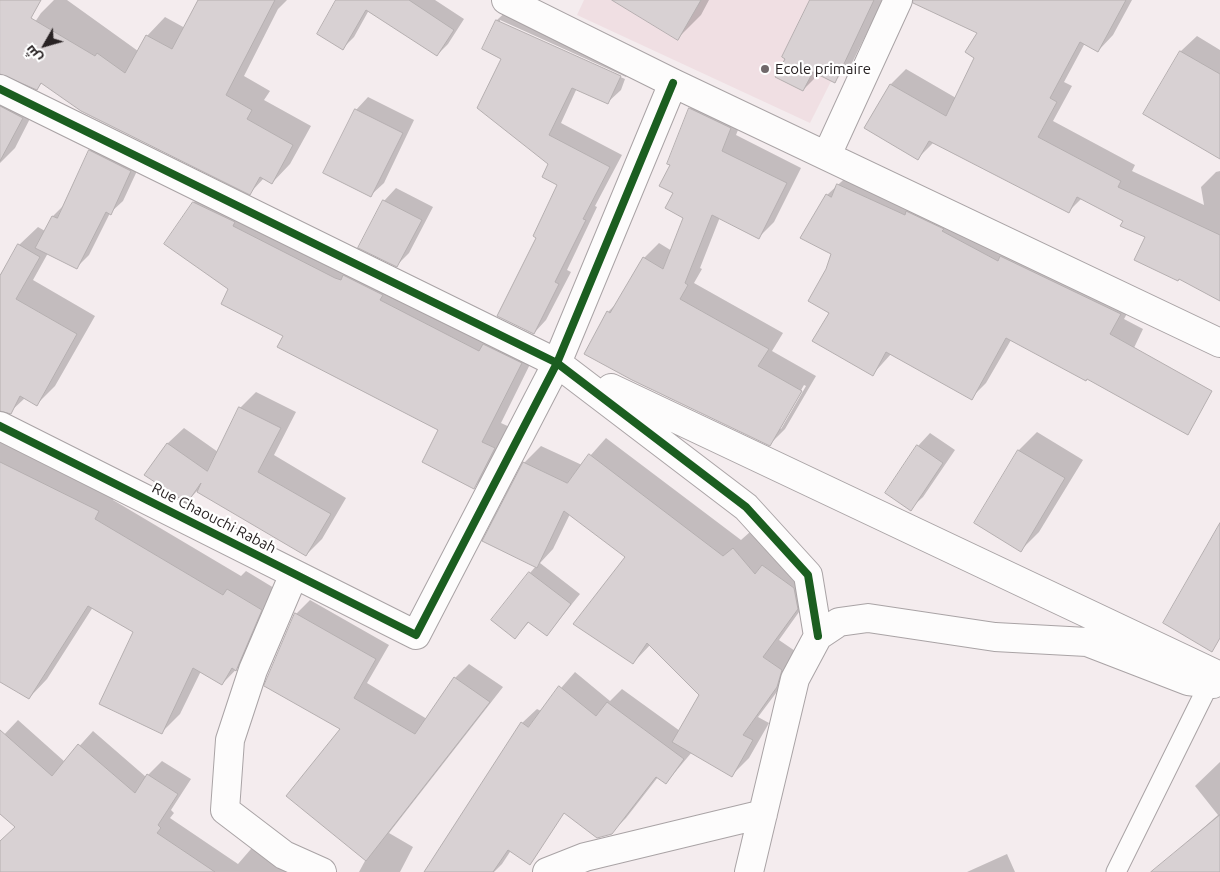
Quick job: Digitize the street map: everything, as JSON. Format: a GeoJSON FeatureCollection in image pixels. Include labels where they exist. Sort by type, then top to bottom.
{"type":"FeatureCollection","features":[{"type":"Feature","properties":{"kind":"street"},"geometry":{"type":"LineString","coordinates":[[506,0],[548,8],[673,83],[1220,343]]}},
{"type":"Feature","properties":{"kind":"street"},"geometry":{"type":"LineString","coordinates":[[827,155],[898,0]]}},
{"type":"Feature","properties":{"kind":"street"},"geometry":{"type":"LineString","coordinates":[[557,362],[673,83]]}},
{"type":"Feature","properties":{"kind":"street"},"geometry":{"type":"LineString","coordinates":[[0,89],[557,362],[1216,681]]}},
{"type":"Feature","properties":{"kind":"street"},"geometry":{"type":"LineString","coordinates":[[557,362],[746,506],[808,575],[818,636]]}},
{"type":"Feature","properties":{"kind":"street","name":"Rue Chaouchi Rabah"},"geometry":{"type":"LineString","coordinates":[[0,426],[416,635],[557,362]]}},
{"type":"Feature","properties":{"kind":"street"},"geometry":{"type":"LineString","coordinates":[[294,574],[253,670],[230,740],[225,810],[284,855],[322,872]]}},
{"type":"Feature","properties":{"kind":"street"},"geometry":{"type":"LineString","coordinates":[[749,872],[795,679],[818,636],[839,622],[868,618],[995,637],[1087,642],[1188,681],[1216,681]]}},
{"type":"Feature","properties":{"kind":"street"},"geometry":{"type":"LineString","coordinates":[[547,872],[585,857],[763,814]]}},
{"type":"Feature","properties":{"kind":"lane"},"geometry":{"type":"LineString","coordinates":[[1116,872],[1216,681]]}},
{"type":"Feature","properties":{"kind":"shaded area","name":"Ecole primaire"},"geometry":{"type":"Polygon","coordinates":[[[584,0],[872,0],[810,123],[577,15],[584,0]]]}},
{"type":"Feature","properties":{"kind":"building"},"geometry":{"type":"Polygon","coordinates":[[[0,0],[41,0],[31,18],[95,56],[97,53],[125,73],[146,35],[172,49],[198,0],[275,0],[226,95],[252,110],[247,119],[293,145],[272,184],[260,177],[250,195],[81,111],[41,83],[37,90],[0,74],[0,0]]]}},
{"type":"Feature","properties":{"kind":"building"},"geometry":{"type":"Polygon","coordinates":[[[336,0],[409,0],[454,30],[437,56],[366,10],[343,50],[317,34],[336,0]]]}},
{"type":"Feature","properties":{"kind":"building"},"geometry":{"type":"Polygon","coordinates":[[[612,0],[701,0],[678,40],[612,0]]]}},
{"type":"Feature","properties":{"kind":"building"},"geometry":{"type":"Polygon","coordinates":[[[810,0],[874,0],[835,83],[813,72],[803,91],[775,77],[785,59],[782,57],[810,0]]]}},
{"type":"Feature","properties":{"kind":"building"},"geometry":{"type":"Polygon","coordinates":[[[913,0],[1126,0],[1098,52],[1080,42],[1050,98],[1057,102],[1038,137],[1121,181],[1118,187],[1220,235],[1220,301],[1179,279],[1178,281],[1134,260],[1145,237],[1120,226],[1123,221],[1077,197],[1069,213],[929,141],[918,160],[864,128],[890,84],[946,116],[974,58],[965,52],[977,33],[913,3],[913,0]]]}},
{"type":"Feature","properties":{"kind":"building"},"geometry":{"type":"Polygon","coordinates":[[[496,20],[621,76],[608,104],[572,88],[549,135],[610,167],[583,219],[586,220],[555,282],[559,284],[534,334],[497,316],[536,238],[533,236],[557,185],[542,177],[548,164],[477,108],[501,59],[482,49],[496,20]]]}},
{"type":"Feature","properties":{"kind":"building"},"geometry":{"type":"Polygon","coordinates":[[[1180,51],[1220,74],[1220,159],[1143,114],[1180,51]]]}},
{"type":"Feature","properties":{"kind":"building"},"geometry":{"type":"Polygon","coordinates":[[[0,106],[23,118],[0,161],[0,106]]]}},
{"type":"Feature","properties":{"kind":"building"},"geometry":{"type":"Polygon","coordinates":[[[689,108],[731,128],[722,151],[787,183],[759,239],[712,215],[685,283],[688,285],[680,299],[769,349],[758,366],[802,391],[770,446],[632,380],[584,354],[607,311],[610,313],[643,257],[663,269],[683,218],[665,208],[673,193],[659,186],[670,165],[667,164],[689,108]]]}},
{"type":"Feature","properties":{"kind":"building"},"geometry":{"type":"Polygon","coordinates":[[[355,109],[403,133],[371,197],[323,173],[355,109]]]}},
{"type":"Feature","properties":{"kind":"building"},"geometry":{"type":"Polygon","coordinates":[[[89,150],[131,171],[111,215],[106,212],[77,269],[35,248],[52,216],[57,218],[89,150]]]}},
{"type":"Feature","properties":{"kind":"building"},"geometry":{"type":"Polygon","coordinates":[[[837,184],[905,215],[906,211],[944,229],[942,231],[998,261],[1000,256],[1121,314],[1110,334],[1212,391],[1188,435],[1087,379],[1086,381],[1006,338],[972,400],[886,352],[873,376],[812,341],[829,313],[808,301],[826,269],[831,254],[800,238],[826,194],[831,197],[837,184]]]}},
{"type":"Feature","properties":{"kind":"building"},"geometry":{"type":"Polygon","coordinates":[[[383,200],[422,220],[397,267],[358,248],[383,200]]]}},
{"type":"Feature","properties":{"kind":"building"},"geometry":{"type":"Polygon","coordinates":[[[193,202],[235,222],[233,226],[335,278],[341,280],[343,275],[383,295],[380,300],[479,351],[483,344],[522,363],[482,442],[495,448],[474,489],[422,462],[438,430],[277,347],[283,336],[221,304],[228,289],[164,244],[193,202]]]}},
{"type":"Feature","properties":{"kind":"building"},"geometry":{"type":"Polygon","coordinates":[[[18,244],[40,257],[16,299],[77,334],[37,406],[20,396],[11,414],[0,411],[0,276],[18,244]]]}},
{"type":"Feature","properties":{"kind":"building"},"geometry":{"type":"Polygon","coordinates":[[[239,407],[281,428],[258,472],[331,514],[306,556],[197,492],[201,483],[187,503],[144,475],[167,443],[207,471],[239,407]]]}},
{"type":"Feature","properties":{"kind":"building"},"geometry":{"type":"Polygon","coordinates":[[[917,445],[943,463],[911,511],[885,493],[917,445]]]}},
{"type":"Feature","properties":{"kind":"building"},"geometry":{"type":"Polygon","coordinates":[[[1018,450],[1065,478],[1021,552],[974,523],[1018,450]]]}},
{"type":"Feature","properties":{"kind":"building"},"geometry":{"type":"Polygon","coordinates":[[[589,454],[723,556],[733,548],[755,574],[762,565],[794,588],[798,609],[763,657],[782,670],[777,687],[743,735],[753,740],[732,777],[672,742],[699,695],[647,643],[633,664],[573,624],[625,557],[564,511],[537,568],[482,541],[523,462],[567,483],[589,454]]]}},
{"type":"Feature","properties":{"kind":"building"},"geometry":{"type":"Polygon","coordinates":[[[0,462],[99,511],[95,519],[223,595],[227,589],[262,610],[236,671],[232,668],[222,685],[193,668],[162,734],[99,704],[133,632],[88,606],[29,699],[0,682],[0,462]]]}},
{"type":"Feature","properties":{"kind":"building"},"geometry":{"type":"Polygon","coordinates":[[[1220,523],[1220,638],[1212,652],[1163,623],[1220,523]]]}},
{"type":"Feature","properties":{"kind":"building"},"geometry":{"type":"Polygon","coordinates":[[[529,572],[571,604],[547,636],[528,622],[515,639],[491,620],[529,572]]]}},
{"type":"Feature","properties":{"kind":"building"},"geometry":{"type":"Polygon","coordinates":[[[295,613],[376,659],[354,698],[415,734],[454,677],[490,702],[366,861],[286,796],[340,729],[264,686],[295,613]]]}},
{"type":"Feature","properties":{"kind":"building"},"geometry":{"type":"Polygon","coordinates":[[[559,686],[596,716],[607,702],[684,759],[666,784],[656,777],[612,834],[597,838],[564,813],[530,865],[508,850],[493,872],[424,872],[521,722],[528,727],[559,686]]]}},
{"type":"Feature","properties":{"kind":"building"},"geometry":{"type":"Polygon","coordinates":[[[0,730],[52,776],[78,744],[135,793],[147,774],[178,794],[158,825],[161,828],[157,833],[215,872],[0,872],[0,841],[15,827],[0,814],[0,730]]]}},
{"type":"Feature","properties":{"kind":"building"},"geometry":{"type":"Polygon","coordinates":[[[1220,815],[1220,872],[1151,872],[1220,815]]]}},
{"type":"Feature","properties":{"kind":"cycle path"},"geometry":{"type":"LineString","coordinates":[[0,426],[416,635],[557,363],[673,83]]}},
{"type":"Feature","properties":{"kind":"cycle path"},"geometry":{"type":"LineString","coordinates":[[0,89],[557,363],[746,507],[808,575],[818,636]]}},
{"type":"Feature","properties":{"kind":"place","name":"Ecole primaire"},"geometry":{"type":"Point","coordinates":[765,69]}}]}
